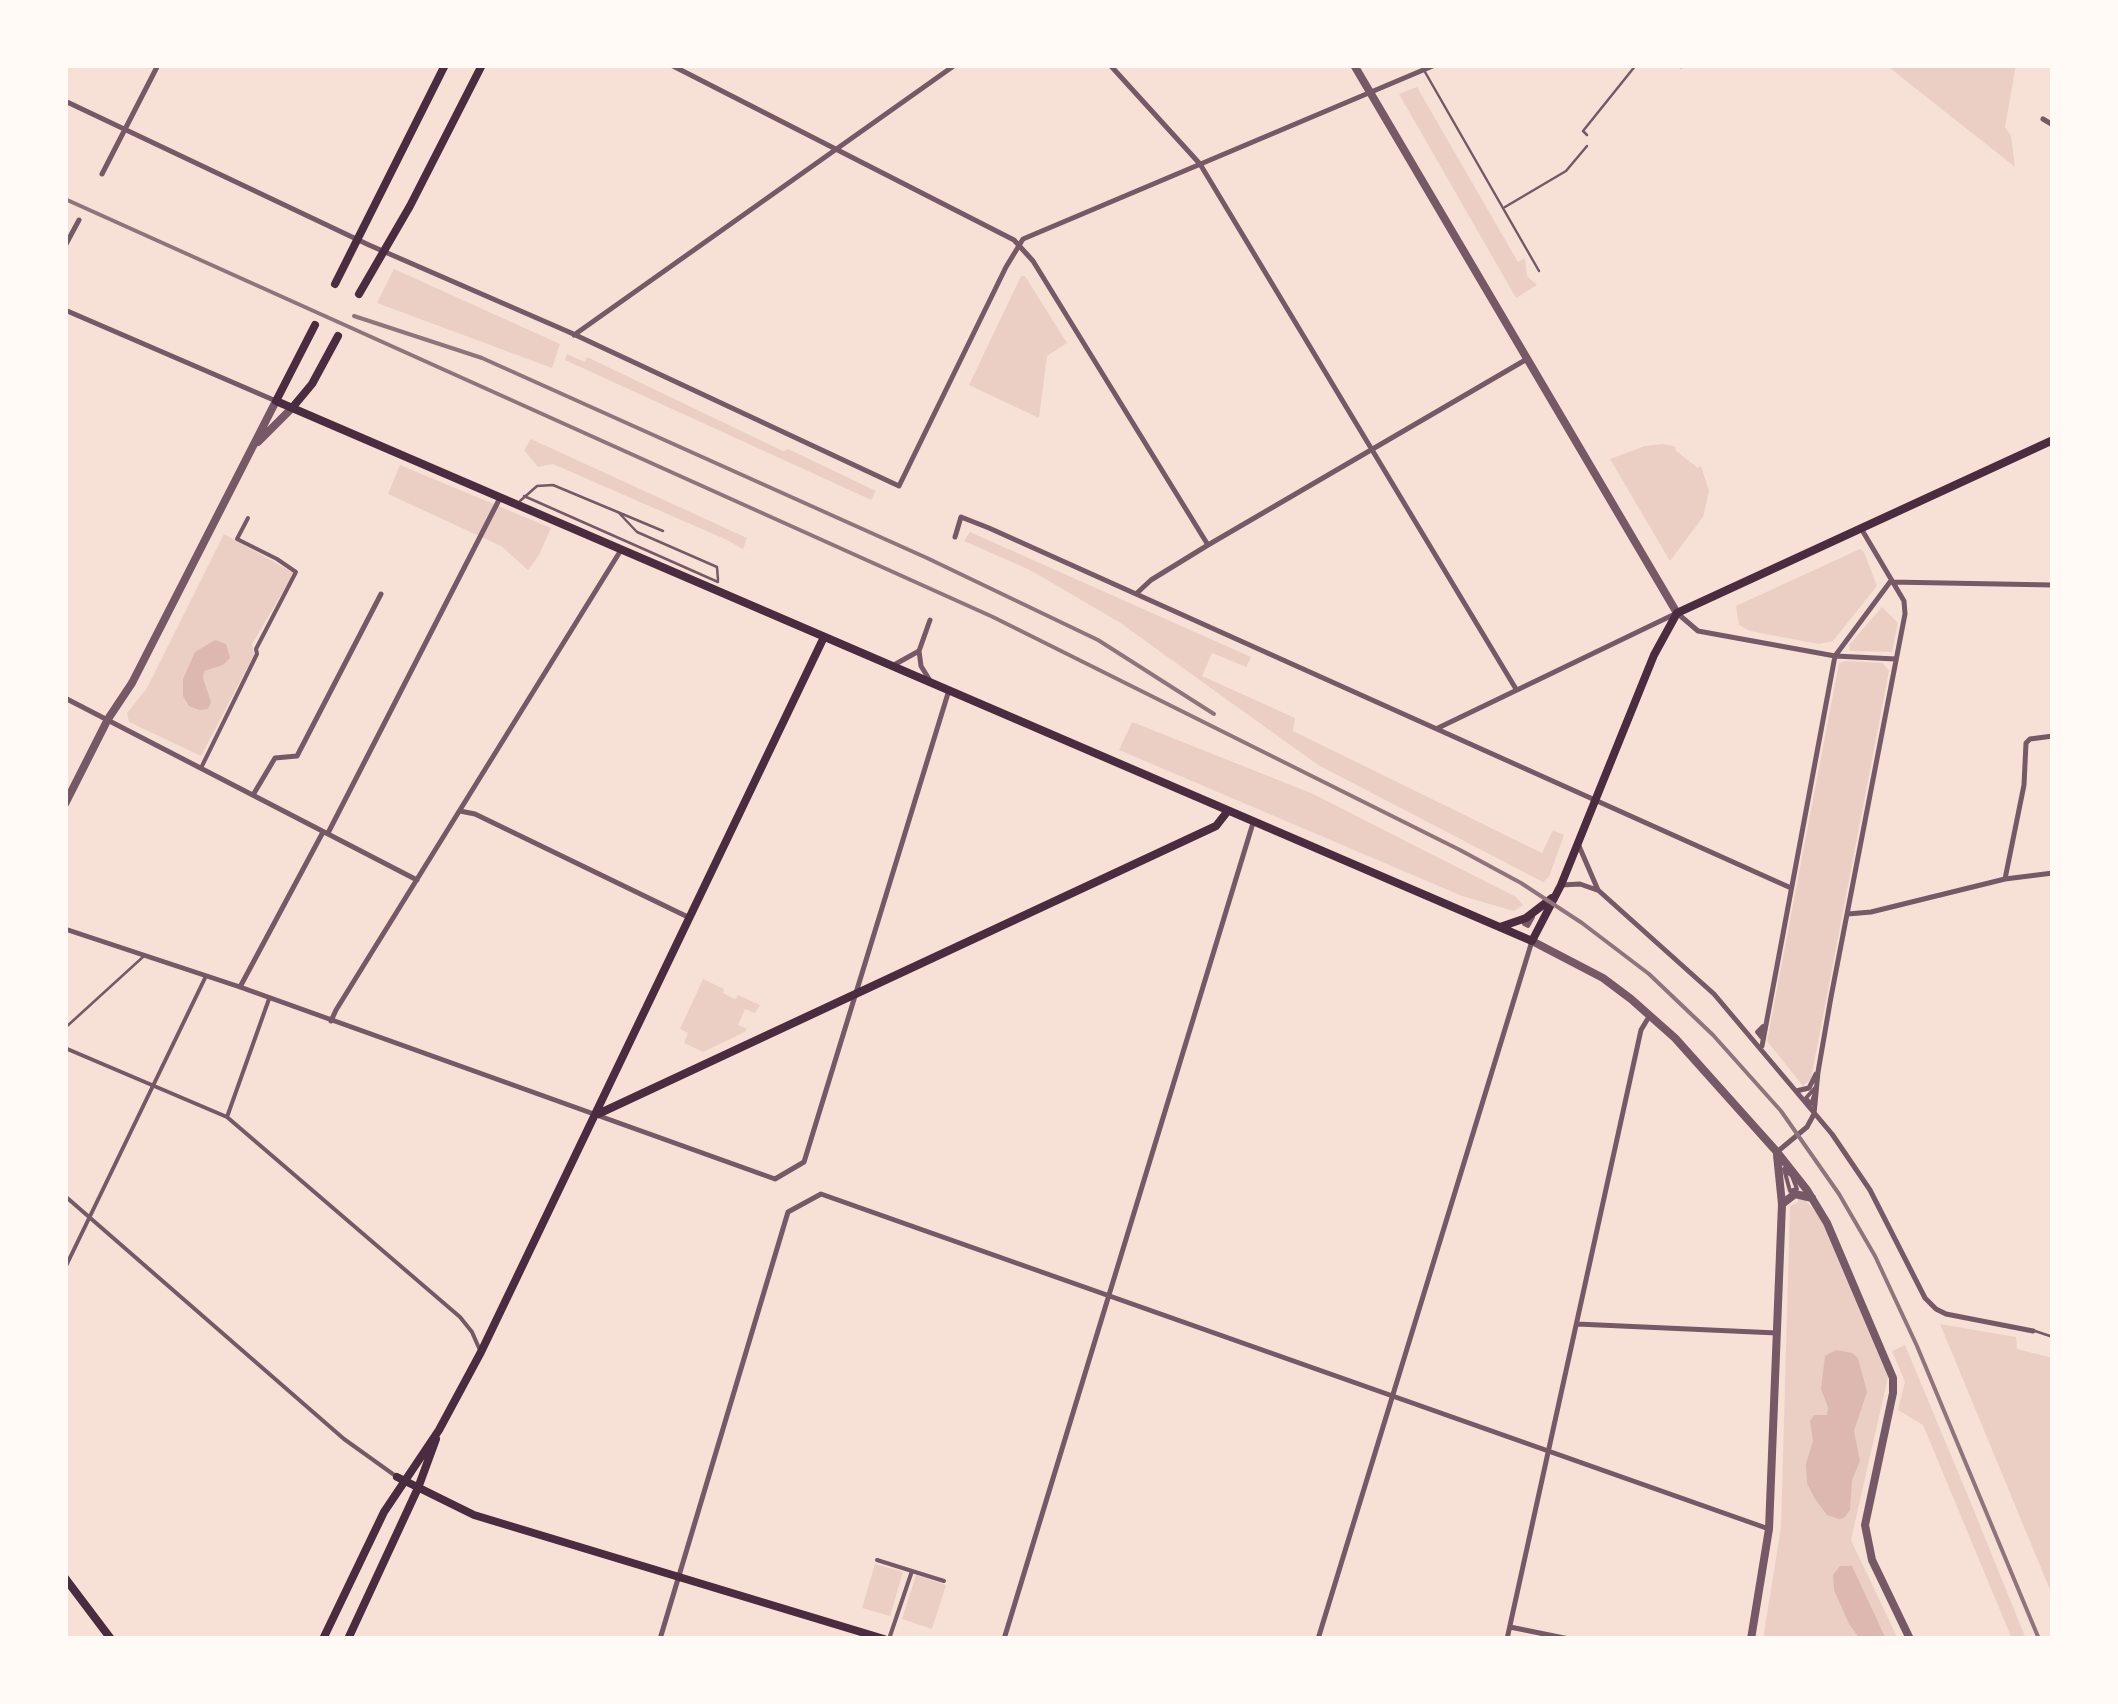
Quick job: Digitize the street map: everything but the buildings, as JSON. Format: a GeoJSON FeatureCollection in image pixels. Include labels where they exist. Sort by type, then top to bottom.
{"type":"FeatureCollection","features":[{"type":"Feature","properties":{"kind":"main road"},"geometry":{"type":"LineString","coordinates":[[334,284],[445,65]]}},
{"type":"Feature","properties":{"kind":"main road"},"geometry":{"type":"LineString","coordinates":[[358,294],[410,206],[482,65]]}},
{"type":"Feature","properties":{"kind":"main road"},"geometry":{"type":"LineString","coordinates":[[315,324],[276,401],[622,550],[717,586],[824,637],[1532,942],[1560,886],[1663,636],[1678,612],[2053,440]]}},
{"type":"Feature","properties":{"kind":"main road"},"geometry":{"type":"LineString","coordinates":[[292,408],[312,384],[338,336]]}},
{"type":"Feature","properties":{"kind":"main road"},"geometry":{"type":"LineString","coordinates":[[348,1639],[418,1488],[439,1430],[481,1352],[824,637]]}},
{"type":"Feature","properties":{"kind":"main road"},"geometry":{"type":"LineString","coordinates":[[596,1115],[629,1096],[1216,826],[1228,812]]}},
{"type":"Feature","properties":{"kind":"main road"},"geometry":{"type":"LineString","coordinates":[[1496,927],[1526,918],[1556,895]]}},
{"type":"Feature","properties":{"kind":"main road"},"geometry":{"type":"LineString","coordinates":[[324,1639],[400,1479],[439,1430]]}},
{"type":"Feature","properties":{"kind":"main road"},"geometry":{"type":"LineString","coordinates":[[400,1479],[474,1514],[887,1639]]}},
{"type":"Feature","properties":{"kind":"main road"},"geometry":{"type":"LineString","coordinates":[[65,1578],[111,1639]]}},
{"type":"Feature","properties":{"kind":"main road"},"geometry":{"type":"LineString","coordinates":[[351,1581],[360,1580],[370,1590]]}},
{"type":"Feature","properties":{"kind":"street"},"geometry":{"type":"LineString","coordinates":[[102,174],[158,65]]}},
{"type":"Feature","properties":{"kind":"street"},"geometry":{"type":"LineString","coordinates":[[671,65],[1008,235],[1033,261],[1208,544]]}},
{"type":"Feature","properties":{"kind":"street"},"geometry":{"type":"LineString","coordinates":[[574,335],[955,65]]}},
{"type":"Feature","properties":{"kind":"street"},"geometry":{"type":"LineString","coordinates":[[1110,65],[1200,164],[1516,689]]}},
{"type":"Feature","properties":{"kind":"street"},"geometry":{"type":"LineString","coordinates":[[1354,65],[1678,612],[1698,631],[1835,656],[1896,659]]}},
{"type":"Feature","properties":{"kind":"street"},"geometry":{"type":"LineString","coordinates":[[65,101],[369,245],[574,335],[898,486],[1018,244],[1030,234],[1435,65]]}},
{"type":"Feature","properties":{"kind":"street"},"geometry":{"type":"LineString","coordinates":[[2043,119],[2053,126]]}},
{"type":"Feature","properties":{"kind":"street"},"geometry":{"type":"LineString","coordinates":[[65,246],[78,220]]}},
{"type":"Feature","properties":{"kind":"street"},"geometry":{"type":"LineString","coordinates":[[65,310],[276,401],[132,684],[108,719],[65,804]]}},
{"type":"Feature","properties":{"kind":"street"},"geometry":{"type":"LineString","coordinates":[[1136,593],[1208,544],[1527,359]]}},
{"type":"Feature","properties":{"kind":"street"},"geometry":{"type":"LineString","coordinates":[[252,449],[292,408]]}},
{"type":"Feature","properties":{"kind":"street"},"geometry":{"type":"LineString","coordinates":[[240,988],[501,498]]}},
{"type":"Feature","properties":{"kind":"street"},"geometry":{"type":"LineString","coordinates":[[955,538],[961,517],[1790,888]]}},
{"type":"Feature","properties":{"kind":"street"},"geometry":{"type":"LineString","coordinates":[[201,768],[296,572],[237,539],[248,518]]}},
{"type":"Feature","properties":{"kind":"street"},"geometry":{"type":"LineString","coordinates":[[1776,1152],[1807,1127],[1814,1114],[1818,1072],[1906,609],[1862,530]]}},
{"type":"Feature","properties":{"kind":"street"},"geometry":{"type":"LineString","coordinates":[[332,1021],[622,550]]}},
{"type":"Feature","properties":{"kind":"street"},"geometry":{"type":"LineString","coordinates":[[1890,582],[2053,585]]}},
{"type":"Feature","properties":{"kind":"street"},"geometry":{"type":"LineString","coordinates":[[1762,1049],[1835,656],[1890,582]]}},
{"type":"Feature","properties":{"kind":"street"},"geometry":{"type":"LineString","coordinates":[[254,795],[274,758],[297,756],[380,594]]}},
{"type":"Feature","properties":{"kind":"street"},"geometry":{"type":"LineString","coordinates":[[1438,728],[1678,612]]}},
{"type":"Feature","properties":{"kind":"street"},"geometry":{"type":"LineString","coordinates":[[930,620],[920,652],[921,666],[930,682]]}},
{"type":"Feature","properties":{"kind":"street"},"geometry":{"type":"LineString","coordinates":[[892,666],[920,652]]}},
{"type":"Feature","properties":{"kind":"street"},"geometry":{"type":"LineString","coordinates":[[65,929],[775,1179],[804,1162],[948,690]]}},
{"type":"Feature","properties":{"kind":"street"},"geometry":{"type":"LineString","coordinates":[[65,698],[417,880]]}},
{"type":"Feature","properties":{"kind":"street"},"geometry":{"type":"LineString","coordinates":[[2005,879],[2023,790],[2026,743],[2039,736],[2053,736]]}},
{"type":"Feature","properties":{"kind":"street"},"geometry":{"type":"LineString","coordinates":[[460,811],[475,814],[690,918]]}},
{"type":"Feature","properties":{"kind":"street"},"geometry":{"type":"LineString","coordinates":[[1004,1639],[1254,823]]}},
{"type":"Feature","properties":{"kind":"street"},"geometry":{"type":"LineString","coordinates":[[1577,840],[1598,890]]}},
{"type":"Feature","properties":{"kind":"street"},"geometry":{"type":"LineString","coordinates":[[1848,914],[1872,912],[2005,879],[2053,873]]}},
{"type":"Feature","properties":{"kind":"street"},"geometry":{"type":"LineString","coordinates":[[1560,886],[1580,884],[1598,890],[1688,969],[1747,1031],[1832,1134],[1870,1190],[1925,1298],[1936,1309],[2034,1331]]}},
{"type":"Feature","properties":{"kind":"street"},"geometry":{"type":"LineString","coordinates":[[1318,1639],[1532,942],[1603,978],[1650,1015],[1702,1067],[1812,1198],[1846,1263],[1893,1378],[1865,1526],[1872,1560],[1910,1639]]}},
{"type":"Feature","properties":{"kind":"street"},"geometry":{"type":"LineString","coordinates":[[65,1268],[206,976]]}},
{"type":"Feature","properties":{"kind":"street"},"geometry":{"type":"LineString","coordinates":[[227,1117],[269,999]]}},
{"type":"Feature","properties":{"kind":"street"},"geometry":{"type":"LineString","coordinates":[[1508,1639],[1642,1030],[1650,1015]]}},
{"type":"Feature","properties":{"kind":"street"},"geometry":{"type":"LineString","coordinates":[[1747,1031],[1764,1023]]}},
{"type":"Feature","properties":{"kind":"street"},"geometry":{"type":"LineString","coordinates":[[65,1048],[227,1117],[460,1317],[476,1337],[481,1352]]}},
{"type":"Feature","properties":{"kind":"street"},"geometry":{"type":"LineString","coordinates":[[1795,1091],[1809,1088],[1818,1072]]}},
{"type":"Feature","properties":{"kind":"street"},"geometry":{"type":"LineString","coordinates":[[1751,1639],[1768,1529],[1782,1204],[1776,1152]]}},
{"type":"Feature","properties":{"kind":"street"},"geometry":{"type":"LineString","coordinates":[[660,1639],[788,1212],[820,1194],[1768,1529]]}},
{"type":"Feature","properties":{"kind":"street"},"geometry":{"type":"LineString","coordinates":[[1782,1204],[1794,1194],[1812,1198]]}},
{"type":"Feature","properties":{"kind":"street"},"geometry":{"type":"LineString","coordinates":[[65,1196],[344,1439],[400,1479]]}},
{"type":"Feature","properties":{"kind":"street"},"geometry":{"type":"LineString","coordinates":[[1577,1324],[1777,1333]]}},
{"type":"Feature","properties":{"kind":"street"},"geometry":{"type":"LineString","coordinates":[[877,1560],[944,1581]]}},
{"type":"Feature","properties":{"kind":"street"},"geometry":{"type":"LineString","coordinates":[[887,1639],[912,1571]]}},
{"type":"Feature","properties":{"kind":"street"},"geometry":{"type":"LineString","coordinates":[[1510,1627],[1569,1639]]}},
{"type":"Feature","properties":{"kind":"lane"},"geometry":{"type":"LineString","coordinates":[[1588,135],[1583,131],[1636,65]]}},
{"type":"Feature","properties":{"kind":"lane"},"geometry":{"type":"LineString","coordinates":[[1674,65],[1681,67]]}},
{"type":"Feature","properties":{"kind":"lane"},"geometry":{"type":"LineString","coordinates":[[1423,67],[1540,271]]}},
{"type":"Feature","properties":{"kind":"lane"},"geometry":{"type":"LineString","coordinates":[[1503,207],[1561,174],[1588,146]]}},
{"type":"Feature","properties":{"kind":"lane"},"geometry":{"type":"LineString","coordinates":[[518,504],[537,486],[553,485],[663,531]]}},
{"type":"Feature","properties":{"kind":"lane"},"geometry":{"type":"LineString","coordinates":[[524,496],[717,586],[717,568],[638,532],[618,512]]}},
{"type":"Feature","properties":{"kind":"lane"},"geometry":{"type":"LineString","coordinates":[[65,1028],[146,956]]}},
{"type":"Feature","properties":{"kind":"lane"},"geometry":{"type":"LineString","coordinates":[[2034,1331],[2053,1337]]}},
{"type":"Feature","properties":{"kind":"shaded area"},"geometry":{"type":"Polygon","coordinates":[[[1886,65],[2016,65],[2005,127],[2011,136],[2015,167],[1886,65]]]}},
{"type":"Feature","properties":{"kind":"shaded area"},"geometry":{"type":"Polygon","coordinates":[[[1417,87],[1518,262],[1525,258],[1527,276],[1537,285],[1516,298],[1399,94],[1417,87]]]}},
{"type":"Feature","properties":{"kind":"shaded area"},"geometry":{"type":"Polygon","coordinates":[[[394,269],[560,344],[552,368],[377,303],[394,269]]]}},
{"type":"Feature","properties":{"kind":"shaded area"},"geometry":{"type":"Polygon","coordinates":[[[1021,276],[1025,276],[1067,343],[1047,356],[1039,418],[969,385],[1021,276]]]}},
{"type":"Feature","properties":{"kind":"shaded area"},"geometry":{"type":"Polygon","coordinates":[[[567,354],[585,362],[587,357],[876,491],[871,500],[565,360],[567,354]]]}},
{"type":"Feature","properties":{"kind":"shaded area"},"geometry":{"type":"Polygon","coordinates":[[[531,439],[747,538],[743,549],[553,464],[538,467],[524,450],[531,439]]]}},
{"type":"Feature","properties":{"kind":"shaded area"},"geometry":{"type":"Polygon","coordinates":[[[1663,444],[1676,447],[1698,468],[1701,466],[1709,491],[1703,517],[1670,561],[1610,459],[1663,444]]]}},
{"type":"Feature","properties":{"kind":"shaded area"},"geometry":{"type":"Polygon","coordinates":[[[400,465],[551,528],[539,555],[528,570],[501,546],[388,494],[400,465]]]}},
{"type":"Feature","properties":{"kind":"shaded area"},"geometry":{"type":"Polygon","coordinates":[[[970,532],[1251,657],[1246,667],[1212,653],[1202,676],[1295,718],[1293,731],[1542,853],[1553,830],[1564,835],[1549,877],[1543,882],[1318,765],[1119,622],[1030,570],[964,541],[970,532]]]}},
{"type":"Feature","properties":{"kind":"shaded area"},"geometry":{"type":"Polygon","coordinates":[[[224,534],[294,573],[252,644],[254,655],[201,756],[129,722],[127,713],[147,688],[224,534]]]}},
{"type":"Feature","properties":{"kind":"shaded area"},"geometry":{"type":"Polygon","coordinates":[[[1860,549],[1877,586],[1833,641],[1819,644],[1750,631],[1739,625],[1736,606],[1860,549]]]}},
{"type":"Feature","properties":{"kind":"shaded area"},"geometry":{"type":"Polygon","coordinates":[[[1882,607],[1898,623],[1892,652],[1850,651],[1849,645],[1882,607]]]}},
{"type":"Feature","properties":{"kind":"shaded area"},"geometry":{"type":"Polygon","coordinates":[[[215,640],[226,644],[230,658],[223,665],[204,671],[211,702],[208,709],[199,710],[189,706],[183,696],[183,679],[195,652],[215,640]]]}},
{"type":"Feature","properties":{"kind":"shaded area"},"geometry":{"type":"Polygon","coordinates":[[[1839,663],[1883,663],[1889,671],[1811,1079],[1803,1086],[1767,1041],[1839,663]]]}},
{"type":"Feature","properties":{"kind":"shaded area"},"geometry":{"type":"Polygon","coordinates":[[[1132,722],[1311,793],[1516,897],[1523,905],[1514,911],[1462,896],[1119,750],[1132,722]]]}},
{"type":"Feature","properties":{"kind":"shaded area"},"geometry":{"type":"Polygon","coordinates":[[[703,979],[735,999],[738,995],[760,1005],[755,1013],[745,1009],[738,1025],[747,1029],[745,1032],[703,1052],[684,1043],[688,1033],[680,1029],[703,979]]]}},
{"type":"Feature","properties":{"kind":"shaded area"},"geometry":{"type":"Polygon","coordinates":[[[1798,1198],[1804,1199],[1820,1217],[1888,1377],[1851,1540],[1898,1639],[1763,1639],[1781,1527],[1790,1206],[1798,1198]]]}},
{"type":"Feature","properties":{"kind":"shaded area"},"geometry":{"type":"Polygon","coordinates":[[[1940,1324],[2016,1337],[2017,1349],[2053,1358],[2053,1597],[1940,1324]]]}},
{"type":"Feature","properties":{"kind":"shaded area"},"geometry":{"type":"Polygon","coordinates":[[[1905,1345],[2026,1639],[2012,1639],[1923,1425],[1898,1410],[1905,1382],[1892,1351],[1905,1345]]]}},
{"type":"Feature","properties":{"kind":"shaded area"},"geometry":{"type":"Polygon","coordinates":[[[1836,1350],[1858,1358],[1867,1392],[1854,1431],[1860,1461],[1852,1480],[1850,1510],[1839,1519],[1827,1515],[1815,1499],[1807,1483],[1806,1464],[1813,1441],[1810,1421],[1814,1415],[1827,1415],[1821,1389],[1825,1356],[1836,1350]]]}},
{"type":"Feature","properties":{"kind":"shaded area"},"geometry":{"type":"Polygon","coordinates":[[[875,1564],[903,1572],[890,1616],[862,1608],[875,1564]]]}},
{"type":"Feature","properties":{"kind":"shaded area"},"geometry":{"type":"Polygon","coordinates":[[[1840,1566],[1852,1566],[1886,1639],[1860,1639],[1849,1624],[1834,1590],[1833,1575],[1840,1566]]]}},
{"type":"Feature","properties":{"kind":"shaded area"},"geometry":{"type":"Polygon","coordinates":[[[916,1575],[946,1585],[932,1629],[902,1619],[916,1575]]]}},
{"type":"Feature","properties":{"kind":"railway"},"geometry":{"type":"LineString","coordinates":[[65,199],[993,617],[1460,850],[1521,883],[1582,923],[1649,974],[1713,1035],[1781,1111],[1839,1194],[1875,1256],[1917,1346],[2039,1639]]}},
{"type":"Feature","properties":{"kind":"railway"},"geometry":{"type":"LineString","coordinates":[[354,316],[482,358],[927,558],[1098,640],[1214,714]]}}]}
